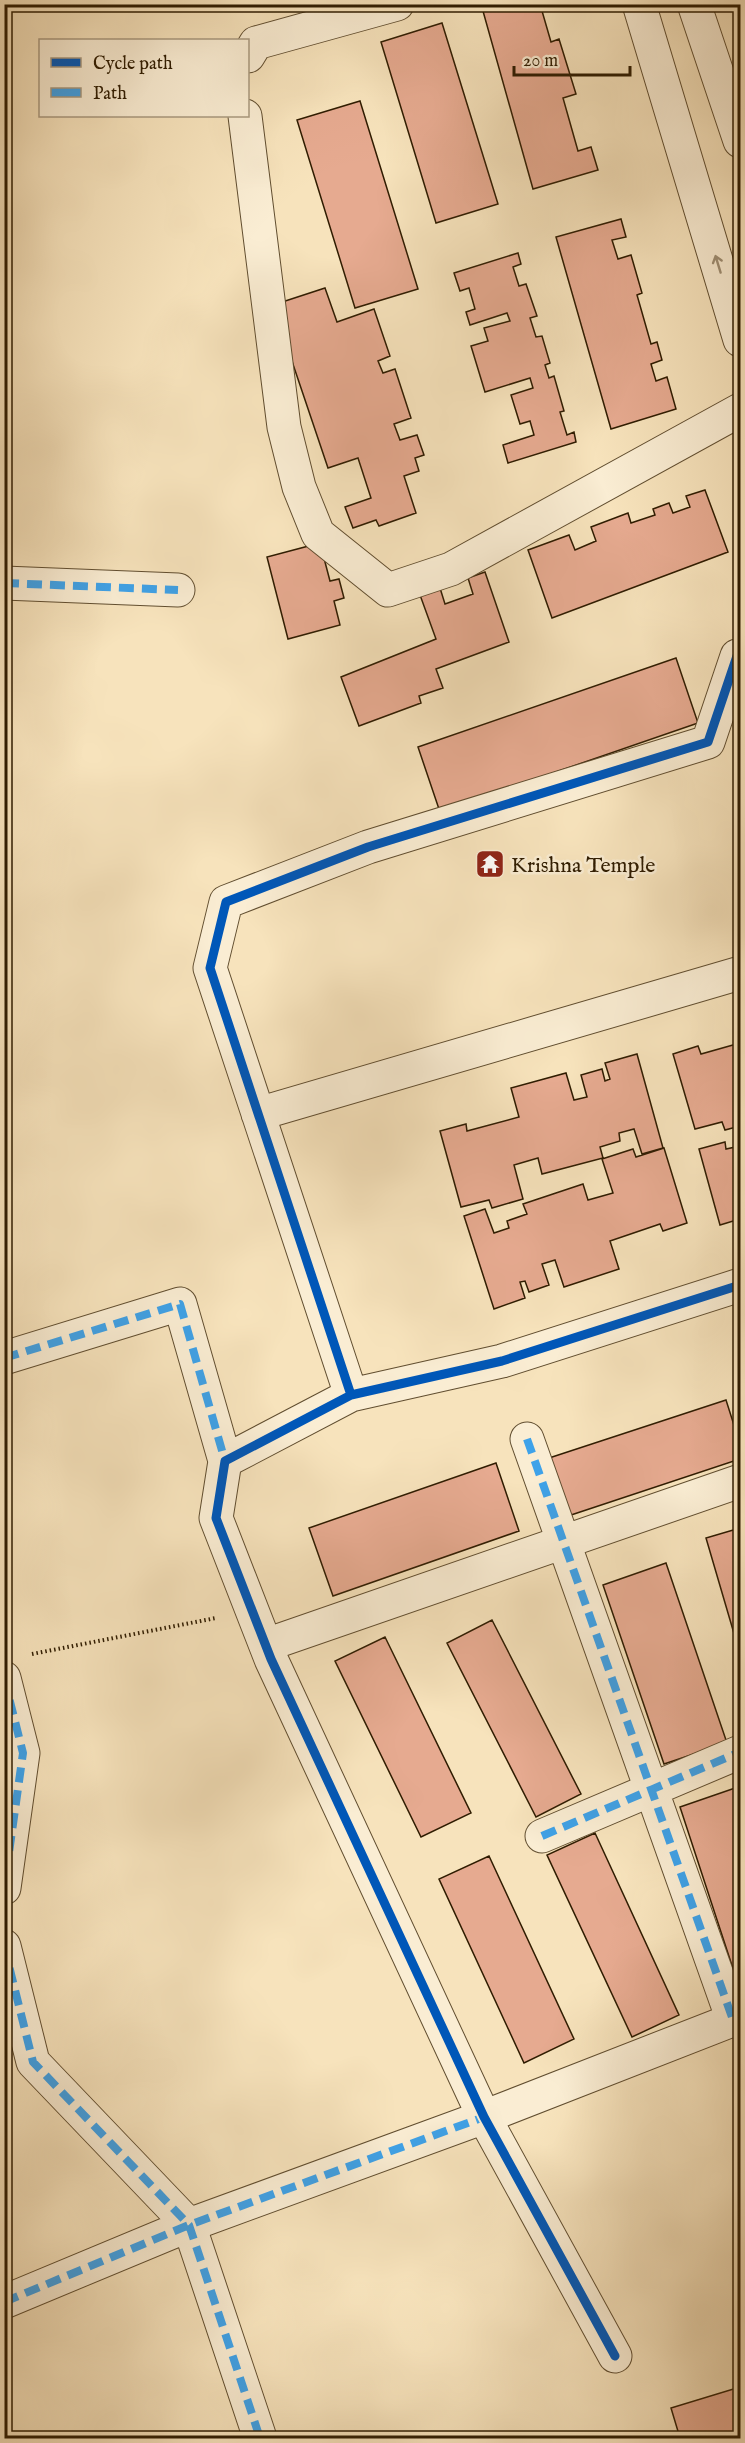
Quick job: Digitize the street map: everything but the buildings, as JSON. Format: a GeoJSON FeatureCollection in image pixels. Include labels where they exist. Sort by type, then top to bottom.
{"type":"FeatureCollection","features":[{"type":"Feature","properties":{"kind":"street"},"geometry":{"type":"LineString","coordinates":[[249,54],[256,43],[397,4]]}},
{"type":"Feature","properties":{"kind":"street"},"geometry":{"type":"LineString","coordinates":[[639,4],[741,340]]}},
{"type":"Feature","properties":{"kind":"street"},"geometry":{"type":"LineString","coordinates":[[653,48],[699,18],[741,141]]}},
{"type":"Feature","properties":{"kind":"street"},"geometry":{"type":"LineString","coordinates":[[245,117],[284,427],[299,487],[318,534],[388,590],[451,569],[741,410]]}},
{"type":"Feature","properties":{"kind":"street"},"geometry":{"type":"LineString","coordinates":[[4,583],[178,590]]}},
{"type":"Feature","properties":{"kind":"street"},"geometry":{"type":"LineString","coordinates":[[351,1395],[210,968],[226,902],[368,847],[708,742],[737,656],[741,656]]}},
{"type":"Feature","properties":{"kind":"street"},"geometry":{"type":"LineString","coordinates":[[258,1114],[741,973]]}},
{"type":"Feature","properties":{"kind":"street"},"geometry":{"type":"LineString","coordinates":[[225,1461],[351,1395],[502,1361],[741,1285]]}},
{"type":"Feature","properties":{"kind":"street"},"geometry":{"type":"LineString","coordinates":[[4,1358],[180,1304],[225,1461],[216,1518],[266,1645],[484,2117],[615,2356]]}},
{"type":"Feature","properties":{"kind":"street"},"geometry":{"type":"LineString","coordinates":[[4,2302],[189,2224],[484,2117],[737,2019],[652,1790],[528,1439]]}},
{"type":"Feature","properties":{"kind":"street"},"geometry":{"type":"LineString","coordinates":[[266,1645],[741,1481]]}},
{"type":"Feature","properties":{"kind":"street"},"geometry":{"type":"LineString","coordinates":[[4,1678],[23,1753],[4,1888]]}},
{"type":"Feature","properties":{"kind":"street"},"geometry":{"type":"LineString","coordinates":[[542,1836],[741,1752]]}},
{"type":"Feature","properties":{"kind":"street"},"geometry":{"type":"LineString","coordinates":[[4,1946],[33,2062],[189,2224],[260,2439]]}},
{"type":"Feature","properties":{"kind":"path"},"geometry":{"type":"LineString","coordinates":[[27,1655],[252,1611]]}},
{"type":"Feature","properties":{"kind":"marked path"},"geometry":{"type":"LineString","coordinates":[[4,583],[178,590]]}},
{"type":"Feature","properties":{"kind":"marked path"},"geometry":{"type":"LineString","coordinates":[[4,1358],[180,1304],[225,1461]]}},
{"type":"Feature","properties":{"kind":"marked path"},"geometry":{"type":"LineString","coordinates":[[527,1439],[733,2020]]}},
{"type":"Feature","properties":{"kind":"marked path"},"geometry":{"type":"LineString","coordinates":[[4,1678],[23,1753],[4,1888]]}},
{"type":"Feature","properties":{"kind":"marked path"},"geometry":{"type":"LineString","coordinates":[[542,1836],[740,1752]]}},
{"type":"Feature","properties":{"kind":"marked path"},"geometry":{"type":"LineString","coordinates":[[4,1946],[33,2062],[189,2225],[260,2438]]}},
{"type":"Feature","properties":{"kind":"marked path"},"geometry":{"type":"LineString","coordinates":[[4,2302],[189,2225],[484,2117]]}},
{"type":"Feature","properties":{"kind":"cycle path"},"geometry":{"type":"LineString","coordinates":[[351,1395],[210,968],[226,902],[368,847],[708,742],[737,656],[740,656]]}},
{"type":"Feature","properties":{"kind":"cycle path"},"geometry":{"type":"LineString","coordinates":[[615,2356],[484,2117],[271,1659],[216,1518],[225,1461],[351,1395],[502,1361],[740,1285]]}},
{"type":"Feature","properties":{"kind":"place","name":"Krishna Temple"},"geometry":{"type":"Point","coordinates":[490,864]}}]}
